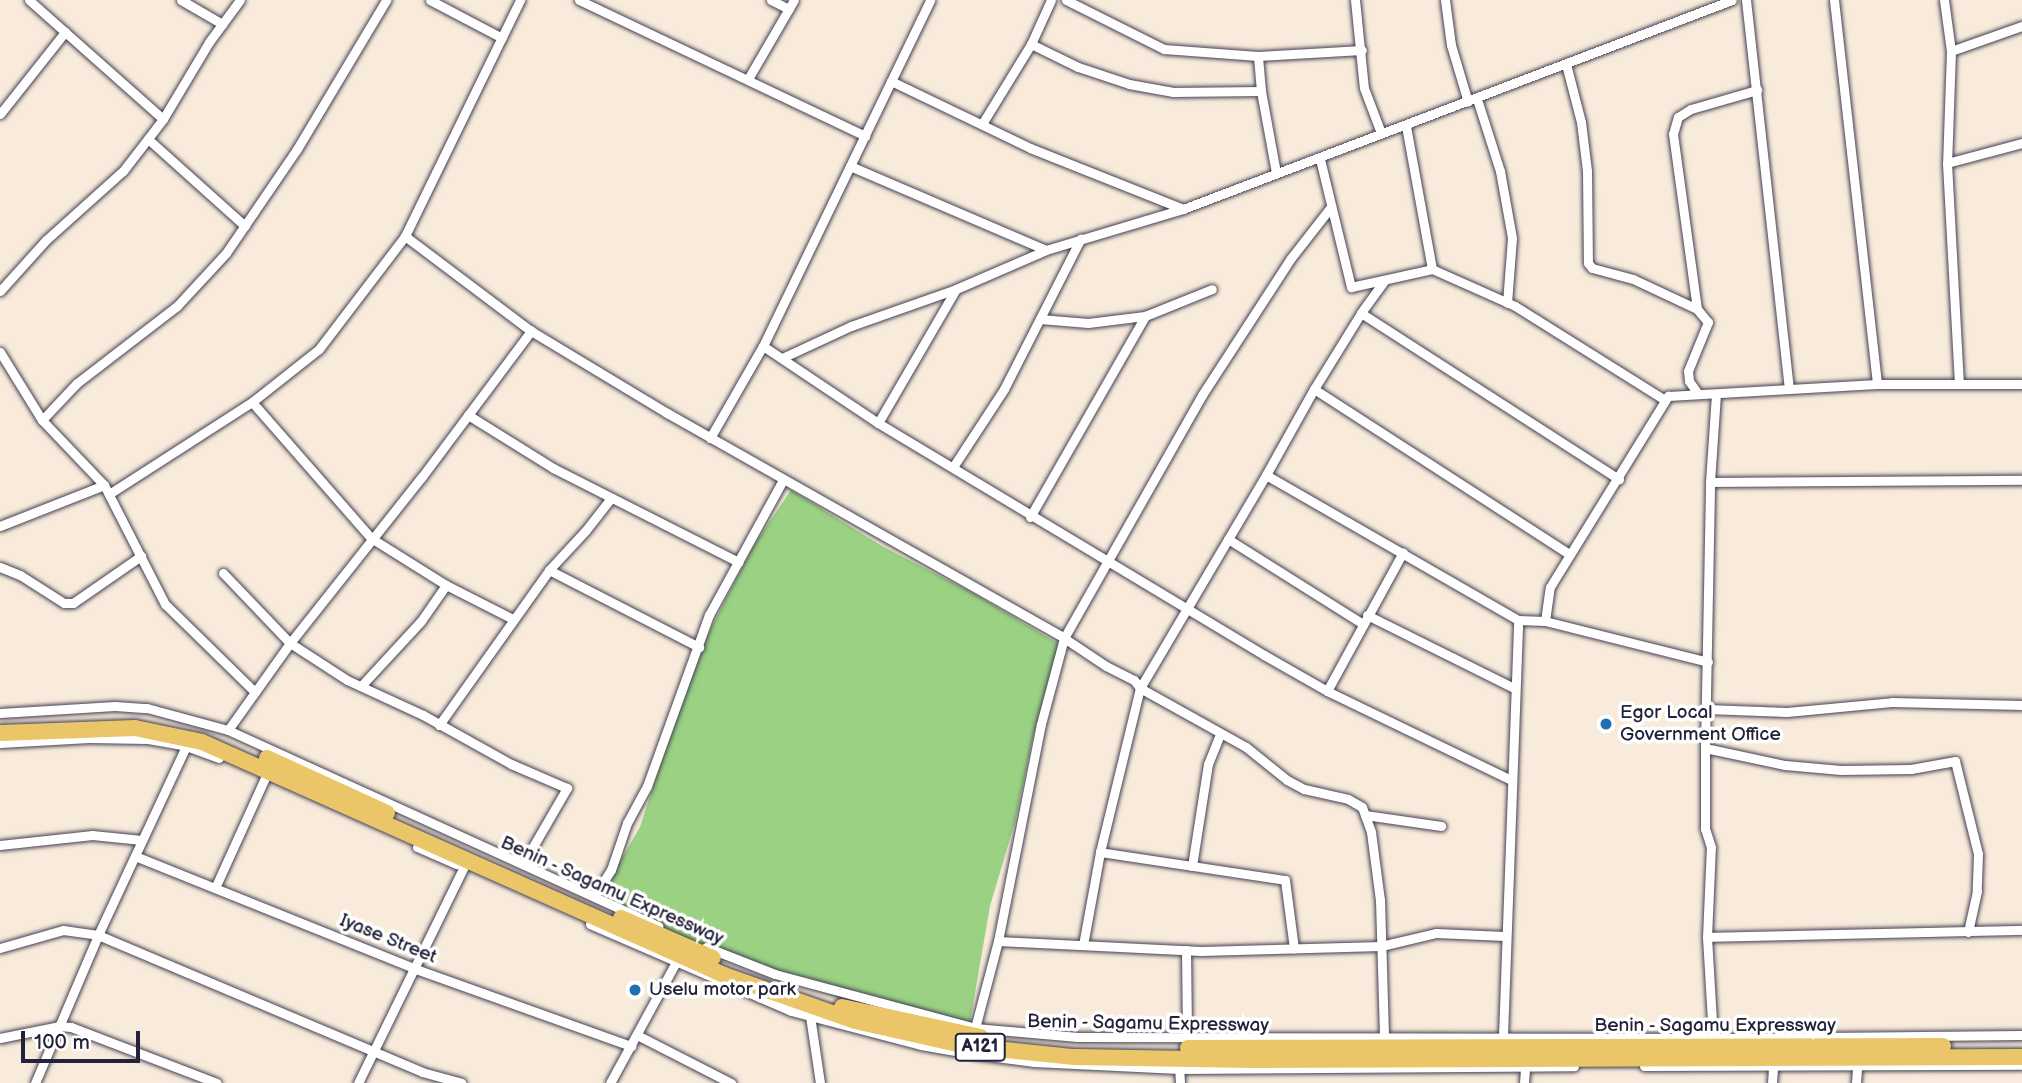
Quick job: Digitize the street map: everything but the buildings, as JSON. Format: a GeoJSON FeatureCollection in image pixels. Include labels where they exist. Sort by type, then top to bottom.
{"type":"FeatureCollection","features":[{"type":"Feature","properties":{"kind":"highway","name":"Benin - Sagamu Expressway"},"geometry":{"type":"LineString","coordinates":[[0,723],[127,719],[194,729],[222,738],[592,905],[784,987],[845,1008],[974,1036],[1094,1052],[2022,1046]]}},
{"type":"Feature","properties":{"kind":"highway","name":"A121"},"geometry":{"type":"LineString","coordinates":[[0,733],[135,728],[202,742],[667,951],[783,998],[916,1037],[1020,1052],[1094,1052],[1180,1064],[2022,1057]]}},
{"type":"Feature","properties":{"kind":"street"},"geometry":{"type":"LineString","coordinates":[[29,0],[163,118]]}},
{"type":"Feature","properties":{"kind":"street"},"geometry":{"type":"LineString","coordinates":[[181,0],[222,24]]}},
{"type":"Feature","properties":{"kind":"street"},"geometry":{"type":"LineString","coordinates":[[0,291],[46,240],[123,171],[163,118],[240,0]]}},
{"type":"Feature","properties":{"kind":"street"},"geometry":{"type":"LineString","coordinates":[[42,420],[77,383],[177,306],[226,253],[297,149],[386,0]]}},
{"type":"Feature","properties":{"kind":"street"},"geometry":{"type":"LineString","coordinates":[[430,0],[502,38]]}},
{"type":"Feature","properties":{"kind":"street"},"geometry":{"type":"LineString","coordinates":[[0,526],[106,489],[252,402],[318,349],[405,236],[520,0]]}},
{"type":"Feature","properties":{"kind":"street"},"geometry":{"type":"LineString","coordinates":[[579,0],[865,136]]}},
{"type":"Feature","properties":{"kind":"street"},"geometry":{"type":"LineString","coordinates":[[748,79],[791,5],[771,0]]}},
{"type":"Feature","properties":{"kind":"street"},"geometry":{"type":"LineString","coordinates":[[710,438],[763,346],[930,0]]}},
{"type":"Feature","properties":{"kind":"street"},"geometry":{"type":"LineString","coordinates":[[982,124],[1031,44],[1051,0]]}},
{"type":"Feature","properties":{"kind":"street"},"geometry":{"type":"LineString","coordinates":[[1066,0],[1164,49],[1258,56],[1362,50]]}},
{"type":"Feature","properties":{"kind":"street"},"geometry":{"type":"LineString","coordinates":[[1355,0],[1364,88],[1381,133]]}},
{"type":"Feature","properties":{"kind":"street"},"geometry":{"type":"LineString","coordinates":[[1445,0],[1451,44],[1500,171],[1512,238],[1507,303]]}},
{"type":"Feature","properties":{"kind":"street"},"geometry":{"type":"LineString","coordinates":[[782,358],[851,326],[956,289],[1046,250],[1183,209],[1732,0]]}},
{"type":"Feature","properties":{"kind":"street"},"geometry":{"type":"LineString","coordinates":[[1746,0],[1789,389]]}},
{"type":"Feature","properties":{"kind":"street"},"geometry":{"type":"LineString","coordinates":[[1834,0],[1877,384]]}},
{"type":"Feature","properties":{"kind":"street"},"geometry":{"type":"LineString","coordinates":[[1944,0],[1951,51],[1947,163],[1959,384]]}},
{"type":"Feature","properties":{"kind":"street"},"geometry":{"type":"LineString","coordinates":[[1951,51],[2022,26]]}},
{"type":"Feature","properties":{"kind":"street"},"geometry":{"type":"LineString","coordinates":[[0,114],[65,32]]}},
{"type":"Feature","properties":{"kind":"street"},"geometry":{"type":"LineString","coordinates":[[1031,44],[1078,67],[1129,84],[1173,92],[1261,91]]}},
{"type":"Feature","properties":{"kind":"street"},"geometry":{"type":"LineString","coordinates":[[1258,56],[1261,91],[1276,173]]}},
{"type":"Feature","properties":{"kind":"street"},"geometry":{"type":"LineString","coordinates":[[1566,64],[1581,122],[1587,171],[1588,263],[1592,268],[1633,279],[1697,309],[1709,324],[1688,371],[1689,381],[1698,394]]}},
{"type":"Feature","properties":{"kind":"street"},"geometry":{"type":"LineString","coordinates":[[891,81],[982,124],[1183,209]]}},
{"type":"Feature","properties":{"kind":"street"},"geometry":{"type":"LineString","coordinates":[[1697,309],[1673,134],[1678,117],[1691,109],[1757,90]]}},
{"type":"Feature","properties":{"kind":"street"},"geometry":{"type":"LineString","coordinates":[[1406,126],[1432,269]]}},
{"type":"Feature","properties":{"kind":"street"},"geometry":{"type":"LineString","coordinates":[[148,139],[245,226]]}},
{"type":"Feature","properties":{"kind":"street"},"geometry":{"type":"LineString","coordinates":[[1947,163],[2022,143]]}},
{"type":"Feature","properties":{"kind":"street"},"geometry":{"type":"LineString","coordinates":[[1320,159],[1330,208],[1341,241],[1348,284],[1355,288],[1432,269],[1507,303],[1665,400]]}},
{"type":"Feature","properties":{"kind":"street"},"geometry":{"type":"LineString","coordinates":[[850,166],[1046,250]]}},
{"type":"Feature","properties":{"kind":"street"},"geometry":{"type":"LineString","coordinates":[[975,1028],[998,941],[1041,724],[1064,638],[1202,395],[1291,258],[1330,208]]}},
{"type":"Feature","properties":{"kind":"street"},"geometry":{"type":"LineString","coordinates":[[405,236],[531,331],[710,438],[1064,638],[1106,666],[1134,680],[1140,688],[1246,747],[1287,780],[1304,789],[1348,799],[1362,807],[1371,832],[1380,900],[1384,1037]]}},
{"type":"Feature","properties":{"kind":"street"},"geometry":{"type":"LineString","coordinates":[[953,467],[1004,389],[1081,239]]}},
{"type":"Feature","properties":{"kind":"street"},"geometry":{"type":"LineString","coordinates":[[1083,945],[1100,852],[1140,688],[1314,389],[1384,281]]}},
{"type":"Feature","properties":{"kind":"street"},"geometry":{"type":"LineString","coordinates":[[878,423],[956,289]]}},
{"type":"Feature","properties":{"kind":"street"},"geometry":{"type":"LineString","coordinates":[[1040,319],[1088,323],[1145,316],[1212,289]]}},
{"type":"Feature","properties":{"kind":"street"},"geometry":{"type":"LineString","coordinates":[[1361,313],[1619,479]]}},
{"type":"Feature","properties":{"kind":"street"},"geometry":{"type":"LineString","coordinates":[[1030,517],[1145,316]]}},
{"type":"Feature","properties":{"kind":"street"},"geometry":{"type":"LineString","coordinates":[[228,730],[290,643],[531,331]]}},
{"type":"Feature","properties":{"kind":"street"},"geometry":{"type":"LineString","coordinates":[[763,346],[878,423],[1030,517],[1188,606],[1327,691],[1511,780]]}},
{"type":"Feature","properties":{"kind":"street"},"geometry":{"type":"LineString","coordinates":[[0,352],[42,420],[106,489],[165,604],[255,692]]}},
{"type":"Feature","properties":{"kind":"street"},"geometry":{"type":"LineString","coordinates":[[1545,621],[1550,587],[1619,479],[1665,400],[1675,395],[1877,384],[2022,384]]}},
{"type":"Feature","properties":{"kind":"street"},"geometry":{"type":"LineString","coordinates":[[1314,389],[1569,554]]}},
{"type":"Feature","properties":{"kind":"street"},"geometry":{"type":"LineString","coordinates":[[1713,1038],[1707,937],[1711,847],[1705,829],[1705,748],[1710,482],[1716,394]]}},
{"type":"Feature","properties":{"kind":"street"},"geometry":{"type":"LineString","coordinates":[[252,402],[371,538],[446,585],[513,619]]}},
{"type":"Feature","properties":{"kind":"street"},"geometry":{"type":"LineString","coordinates":[[468,415],[553,468],[738,562]]}},
{"type":"Feature","properties":{"kind":"street"},"geometry":{"type":"LineString","coordinates":[[1266,475],[1518,620],[1545,621],[1708,663]]}},
{"type":"Feature","properties":{"kind":"street"},"geometry":{"type":"LineString","coordinates":[[594,896],[611,870],[627,823],[647,786],[709,615],[783,480]]}},
{"type":"Feature","properties":{"kind":"street"},"geometry":{"type":"LineString","coordinates":[[1710,482],[2022,480]]}},
{"type":"Feature","properties":{"kind":"street"},"geometry":{"type":"LineString","coordinates":[[439,725],[549,570],[611,498]]}},
{"type":"Feature","properties":{"kind":"street"},"geometry":{"type":"LineString","coordinates":[[1228,539],[1365,620],[1514,688]]}},
{"type":"Feature","properties":{"kind":"street"},"geometry":{"type":"LineString","coordinates":[[1327,691],[1403,552]]}},
{"type":"Feature","properties":{"kind":"street"},"geometry":{"type":"LineString","coordinates":[[0,567],[20,575],[64,603],[73,603],[141,556]]}},
{"type":"Feature","properties":{"kind":"street"},"geometry":{"type":"LineString","coordinates":[[549,570],[699,647]]}},
{"type":"Feature","properties":{"kind":"street"},"geometry":{"type":"LineString","coordinates":[[223,573],[290,643],[361,686],[511,764],[567,788],[523,864]]}},
{"type":"Feature","properties":{"kind":"street"},"geometry":{"type":"LineString","coordinates":[[361,686],[421,621],[446,585]]}},
{"type":"Feature","properties":{"kind":"street"},"geometry":{"type":"LineString","coordinates":[[1503,1036],[1518,620]]}},
{"type":"Feature","properties":{"kind":"street"},"geometry":{"type":"LineString","coordinates":[[1706,709],[1787,712],[1892,702],[2022,705]]}},
{"type":"Feature","properties":{"kind":"street"},"geometry":{"type":"LineString","coordinates":[[0,713],[115,706],[147,708],[228,730],[697,944],[775,974],[975,1028],[1078,1037],[1713,1038],[2022,1035]]}},
{"type":"Feature","properties":{"kind":"street"},"geometry":{"type":"LineString","coordinates":[[1192,866],[1208,764],[1220,734]]}},
{"type":"Feature","properties":{"kind":"street"},"geometry":{"type":"LineString","coordinates":[[0,743],[119,738],[186,746],[265,778],[676,962],[810,1016],[921,1045],[986,1056],[1074,1065],[1525,1068],[2022,1066]]}},
{"type":"Feature","properties":{"kind":"street"},"geometry":{"type":"LineString","coordinates":[[35,1083],[98,935],[186,746]]}},
{"type":"Feature","properties":{"kind":"street"},"geometry":{"type":"LineString","coordinates":[[1705,748],[1785,765],[1841,769],[1911,769],[1955,761],[1978,854],[1977,891],[1968,932]]}},
{"type":"Feature","properties":{"kind":"street"},"geometry":{"type":"LineString","coordinates":[[215,888],[265,778]]}},
{"type":"Feature","properties":{"kind":"street"},"geometry":{"type":"LineString","coordinates":[[1365,816],[1441,826]]}},
{"type":"Feature","properties":{"kind":"street"},"geometry":{"type":"LineString","coordinates":[[0,845],[92,835],[142,840]]}},
{"type":"Feature","properties":{"kind":"street"},"geometry":{"type":"LineString","coordinates":[[1100,852],[1285,880],[1294,948]]}},
{"type":"Feature","properties":{"kind":"street","name":"Iyase Street"},"geometry":{"type":"LineString","coordinates":[[135,856],[413,968],[631,1045]]}},
{"type":"Feature","properties":{"kind":"street"},"geometry":{"type":"LineString","coordinates":[[358,1083],[464,867]]}},
{"type":"Feature","properties":{"kind":"street"},"geometry":{"type":"LineString","coordinates":[[0,948],[63,930],[98,935],[422,1072],[462,1083]]}},
{"type":"Feature","properties":{"kind":"street"},"geometry":{"type":"LineString","coordinates":[[1707,937],[2022,930]]}},
{"type":"Feature","properties":{"kind":"street"},"geometry":{"type":"LineString","coordinates":[[998,941],[1186,950],[1381,946],[1436,933],[1505,936]]}},
{"type":"Feature","properties":{"kind":"street"},"geometry":{"type":"LineString","coordinates":[[1186,950],[1187,1037]]}},
{"type":"Feature","properties":{"kind":"street"},"geometry":{"type":"LineString","coordinates":[[610,1083],[676,962]]}},
{"type":"Feature","properties":{"kind":"street"},"geometry":{"type":"LineString","coordinates":[[810,1016],[820,1083]]}},
{"type":"Feature","properties":{"kind":"street"},"geometry":{"type":"LineString","coordinates":[[0,1038],[59,1026],[84,1029],[203,1080],[218,1083]]}},
{"type":"Feature","properties":{"kind":"street"},"geometry":{"type":"LineString","coordinates":[[637,1035],[731,1083]]}},
{"type":"Feature","properties":{"kind":"street"},"geometry":{"type":"LineString","coordinates":[[1180,1064],[1180,1083]]}},
{"type":"Feature","properties":{"kind":"street"},"geometry":{"type":"LineString","coordinates":[[1772,1083],[1773,1067]]}},
{"type":"Feature","properties":{"kind":"street"},"geometry":{"type":"LineString","coordinates":[[1856,1083],[1857,1067]]}},
{"type":"Feature","properties":{"kind":"street"},"geometry":{"type":"LineString","coordinates":[[1524,1083],[1525,1068]]}},
{"type":"Feature","properties":{"kind":"street"},"geometry":{"type":"LineString","coordinates":[[702,1083],[707,1071]]}},
{"type":"Feature","properties":{"kind":"green space"},"geometry":{"type":"Polygon","coordinates":[[[791,490],[882,546],[969,591],[1059,644],[1033,737],[1015,822],[990,906],[969,1028],[852,1002],[709,955],[596,902],[640,827],[685,689],[712,626],[754,545],[791,490]]]}},
{"type":"Feature","properties":{"kind":"place","name":"Egor Local Government Office"},"geometry":{"type":"Point","coordinates":[1606,724]}},
{"type":"Feature","properties":{"kind":"place","name":"Uselu motor park"},"geometry":{"type":"Point","coordinates":[635,990]}}]}
